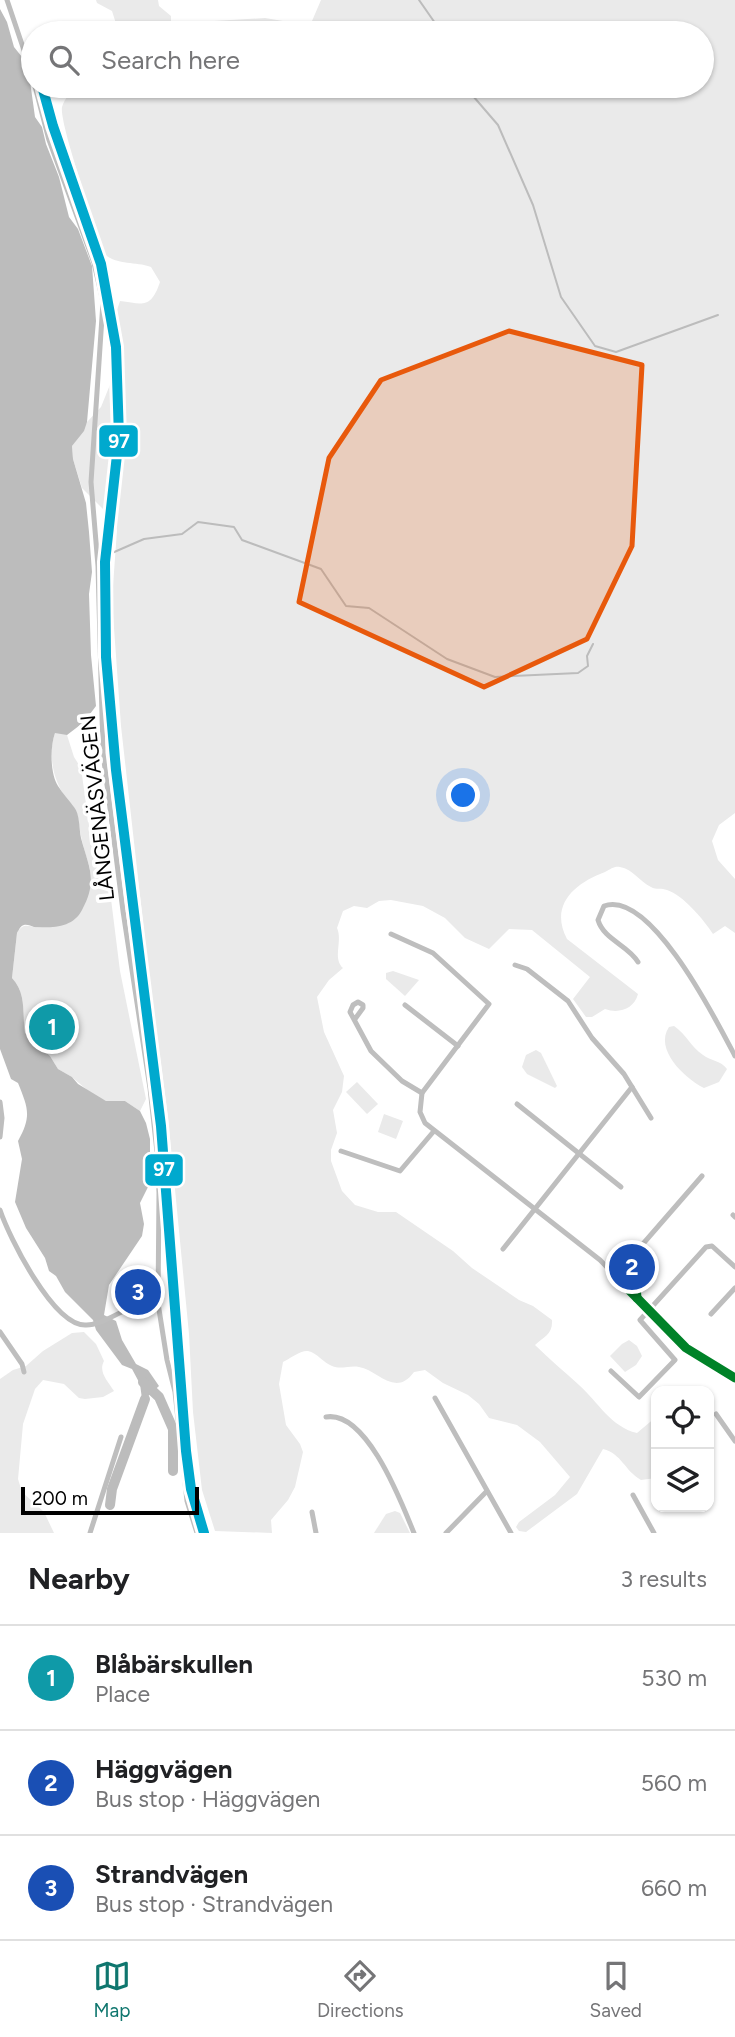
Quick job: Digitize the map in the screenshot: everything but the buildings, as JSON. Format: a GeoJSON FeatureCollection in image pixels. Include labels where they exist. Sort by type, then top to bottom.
{"type":"FeatureCollection","features":[{"type":"Feature","properties":{"kind":"street"},"geometry":{"type":"LineString","coordinates":[[7,0],[21,41]]}},
{"type":"Feature","properties":{"kind":"street","name":"LÅNGENÄSVÄGEN"},"geometry":{"type":"LineString","coordinates":[[38,98],[45,128],[94,263],[103,302],[92,435],[91,482],[98,566],[103,753],[157,1152],[158,1303],[175,1392],[187,1502],[197,1533]]}},
{"type":"Feature","properties":{"kind":"street"},"geometry":{"type":"LineString","coordinates":[[638,962],[634,954],[602,930],[598,920],[604,906],[624,906],[650,925],[669,945],[700,992],[735,1056]]}},
{"type":"Feature","properties":{"kind":"street"},"geometry":{"type":"LineString","coordinates":[[391,934],[433,953],[489,1004],[422,1093],[422,1116],[434,1131],[600,1261],[686,1348],[735,1378]]}},
{"type":"Feature","properties":{"kind":"street"},"geometry":{"type":"LineString","coordinates":[[515,965],[527,969],[568,1001],[592,1038],[624,1074],[651,1118]]}},
{"type":"Feature","properties":{"kind":"street"},"geometry":{"type":"LineString","coordinates":[[405,1005],[458,1046]]}},
{"type":"Feature","properties":{"kind":"street"},"geometry":{"type":"LineString","coordinates":[[355,1019],[371,1051],[402,1081],[422,1093]]}},
{"type":"Feature","properties":{"kind":"street"},"geometry":{"type":"LineString","coordinates":[[729,1043],[735,1038]]}},
{"type":"Feature","properties":{"kind":"street"},"geometry":{"type":"LineString","coordinates":[[503,1249],[632,1087]]}},
{"type":"Feature","properties":{"kind":"street"},"geometry":{"type":"LineString","coordinates":[[0,1102],[0,1137]]}},
{"type":"Feature","properties":{"kind":"street"},"geometry":{"type":"LineString","coordinates":[[517,1104],[621,1187]]}},
{"type":"Feature","properties":{"kind":"street"},"geometry":{"type":"LineString","coordinates":[[341,1151],[400,1171],[434,1131]]}},
{"type":"Feature","properties":{"kind":"street"},"geometry":{"type":"LineString","coordinates":[[615,1276],[702,1176]]}},
{"type":"Feature","properties":{"kind":"street"},"geometry":{"type":"LineString","coordinates":[[0,1210],[31,1273],[55,1306],[78,1324],[88,1325],[138,1306],[158,1303]]}},
{"type":"Feature","properties":{"kind":"street"},"geometry":{"type":"LineString","coordinates":[[611,1371],[639,1397],[675,1360],[640,1320],[706,1247],[712,1246],[735,1267]]}},
{"type":"Feature","properties":{"kind":"street"},"geometry":{"type":"LineString","coordinates":[[711,1314],[735,1288]]}},
{"type":"Feature","properties":{"kind":"street"},"geometry":{"type":"LineString","coordinates":[[0,1332],[22,1364],[24,1372]]}},
{"type":"Feature","properties":{"kind":"street"},"geometry":{"type":"LineString","coordinates":[[436,1398],[511,1533]]}},
{"type":"Feature","properties":{"kind":"street"},"geometry":{"type":"LineString","coordinates":[[716,1414],[735,1441]]}},
{"type":"Feature","properties":{"kind":"street"},"geometry":{"type":"LineString","coordinates":[[326,1417],[335,1417],[345,1422],[372,1445],[396,1488],[414,1533]]}},
{"type":"Feature","properties":{"kind":"street"},"geometry":{"type":"LineString","coordinates":[[90,1533],[121,1437]]}},
{"type":"Feature","properties":{"kind":"street"},"geometry":{"type":"LineString","coordinates":[[446,1533],[486,1492]]}},
{"type":"Feature","properties":{"kind":"street"},"geometry":{"type":"LineString","coordinates":[[633,1495],[654,1533]]}},
{"type":"Feature","properties":{"kind":"street"},"geometry":{"type":"LineString","coordinates":[[312,1512],[316,1533]]}},
{"type":"Feature","properties":{"kind":"highlighted area"},"geometry":{"type":"Polygon","coordinates":[[[509,331],[642,365],[632,546],[587,639],[484,687],[299,602],[329,458],[381,380],[509,331]]]}},
{"type":"Feature","properties":{"kind":"shaded area"},"geometry":{"type":"Polygon","coordinates":[[[96,0],[158,0],[159,6],[171,16],[171,21],[115,21],[112,11],[96,0]]]}},
{"type":"Feature","properties":{"kind":"shaded area"},"geometry":{"type":"Polygon","coordinates":[[[321,0],[735,0],[735,813],[719,825],[712,841],[718,860],[735,879],[735,933],[725,926],[713,934],[699,915],[680,897],[667,890],[651,887],[625,868],[614,867],[584,882],[568,897],[563,906],[562,927],[567,939],[638,994],[633,1003],[625,1009],[605,1009],[592,1017],[586,1017],[573,999],[590,977],[532,930],[509,929],[489,949],[465,938],[445,918],[423,906],[391,900],[379,901],[367,908],[354,906],[343,911],[337,928],[338,959],[343,968],[329,980],[317,997],[324,1032],[344,1076],[342,1092],[333,1110],[337,1133],[331,1150],[331,1161],[342,1191],[355,1205],[378,1212],[396,1212],[453,1251],[472,1268],[552,1320],[549,1332],[535,1345],[620,1425],[637,1433],[651,1421],[651,1479],[641,1480],[619,1458],[603,1449],[577,1494],[526,1532],[519,1531],[516,1527],[519,1522],[555,1495],[570,1477],[540,1442],[517,1425],[489,1418],[468,1395],[443,1383],[425,1370],[414,1372],[400,1383],[393,1383],[359,1367],[332,1366],[308,1351],[283,1362],[279,1384],[286,1425],[303,1452],[295,1487],[271,1520],[272,1533],[215,1531],[202,1490],[168,1117],[121,726],[112,600],[117,530],[107,513],[82,488],[72,446],[87,422],[101,407],[124,350],[117,310],[120,301],[145,303],[153,297],[160,282],[151,267],[121,262],[104,254],[72,154],[62,107],[67,98],[714,98],[714,21],[312,21],[321,0]]]}},
{"type":"Feature","properties":{"kind":"shaded area"},"geometry":{"type":"Polygon","coordinates":[[[0,9],[14,47],[21,56],[21,98],[32,98],[35,117],[42,127],[59,177],[69,217],[78,229],[92,266],[96,321],[87,422],[84,431],[72,446],[73,459],[86,503],[89,532],[92,572],[89,594],[91,655],[96,706],[84,722],[67,735],[55,733],[52,752],[55,781],[77,814],[89,866],[90,890],[82,910],[68,924],[55,927],[21,927],[17,933],[12,978],[22,997],[25,1033],[50,1056],[58,1069],[106,1101],[125,1101],[140,1111],[146,1123],[150,1139],[150,1183],[140,1203],[144,1224],[142,1236],[109,1285],[104,1315],[116,1321],[122,1340],[136,1364],[148,1370],[159,1386],[145,1399],[142,1399],[140,1384],[132,1369],[122,1365],[96,1330],[93,1320],[65,1292],[56,1276],[49,1271],[45,1258],[26,1228],[15,1202],[22,1159],[18,1141],[27,1112],[18,1083],[11,1079],[0,1049],[0,9]]]}},
{"type":"Feature","properties":{"kind":"shaded area"},"geometry":{"type":"Polygon","coordinates":[[[265,18],[283,21],[214,21],[265,18]]]}},
{"type":"Feature","properties":{"kind":"shaded area"},"geometry":{"type":"Polygon","coordinates":[[[55,733],[67,735],[74,757],[81,768],[94,861],[106,859],[120,971],[146,1099],[140,1111],[125,1101],[106,1101],[93,1095],[58,1069],[50,1056],[25,1033],[22,997],[12,978],[17,933],[20,929],[25,926],[42,927],[84,905],[90,884],[90,870],[76,812],[63,794],[53,769],[53,742],[55,733]]]}},
{"type":"Feature","properties":{"kind":"shaded area"},"geometry":{"type":"Polygon","coordinates":[[[393,971],[419,980],[405,996],[386,979],[386,973],[393,971]]]}},
{"type":"Feature","properties":{"kind":"shaded area"},"geometry":{"type":"Polygon","coordinates":[[[674,1026],[699,1052],[727,1069],[719,1082],[704,1088],[673,1062],[665,1044],[665,1036],[669,1027],[674,1026]]]}},
{"type":"Feature","properties":{"kind":"shaded area"},"geometry":{"type":"Polygon","coordinates":[[[536,1050],[541,1053],[557,1086],[555,1088],[527,1074],[522,1067],[526,1055],[536,1050]]]}},
{"type":"Feature","properties":{"kind":"shaded area"},"geometry":{"type":"Polygon","coordinates":[[[357,1082],[378,1104],[367,1114],[346,1092],[357,1082]]]}},
{"type":"Feature","properties":{"kind":"shaded area"},"geometry":{"type":"Polygon","coordinates":[[[384,1114],[403,1121],[396,1139],[378,1132],[384,1114]]]}},
{"type":"Feature","properties":{"kind":"shaded area"},"geometry":{"type":"Polygon","coordinates":[[[84,1332],[96,1344],[104,1361],[103,1373],[114,1391],[103,1397],[85,1399],[79,1398],[64,1384],[43,1380],[35,1389],[23,1424],[18,1479],[22,1492],[44,1512],[54,1533],[0,1533],[0,1379],[13,1370],[26,1366],[43,1351],[72,1333],[84,1332]]]}},
{"type":"Feature","properties":{"kind":"shaded area"},"geometry":{"type":"Polygon","coordinates":[[[629,1340],[637,1346],[642,1356],[636,1365],[625,1372],[610,1356],[629,1340]]]}},
{"type":"Feature","properties":{"kind":"shaded area"},"geometry":{"type":"Polygon","coordinates":[[[395,1511],[400,1513],[410,1533],[374,1533],[386,1514],[395,1511]]]}},
{"type":"Feature","properties":{"kind":"waterway"},"geometry":{"type":"LineString","coordinates":[[419,0],[434,21]]}},
{"type":"Feature","properties":{"kind":"waterway"},"geometry":{"type":"LineString","coordinates":[[475,98],[498,125],[533,205],[561,297],[595,346],[616,352],[718,315]]}},
{"type":"Feature","properties":{"kind":"waterway"},"geometry":{"type":"LineString","coordinates":[[112,553],[144,539],[182,534],[198,522],[234,527],[242,540],[321,569],[346,606],[369,608],[447,659],[495,677],[578,673],[588,666],[587,656],[593,644]]}},
{"type":"Feature","properties":{"kind":"waterway"},"geometry":{"type":"LineString","coordinates":[[143,1382],[159,1397],[173,1429],[173,1471]]}},
{"type":"Feature","properties":{"kind":"waterway"},"geometry":{"type":"LineString","coordinates":[[110,1505],[112,1489],[145,1399]]}},
{"type":"Feature","properties":{"kind":"transit line","name":"97"},"geometry":{"type":"LineString","coordinates":[[45,98],[101,264],[116,347],[119,437],[105,562],[106,657],[116,770],[161,1126],[186,1451],[191,1489],[204,1533]]}},
{"type":"Feature","properties":{"kind":"transit line"},"geometry":{"type":"LineString","coordinates":[[625,1264],[635,1274],[637,1298],[615,1276],[625,1264]]}},
{"type":"Feature","properties":{"kind":"transit line"},"geometry":{"type":"LineString","coordinates":[[637,1298],[686,1348],[735,1378]]}},
{"type":"Feature","properties":{"kind":"place","name":"Blåbärskullen"},"geometry":{"type":"Point","coordinates":[52,1027]}},
{"type":"Feature","properties":{"kind":"place","name":"Häggvägen"},"geometry":{"type":"Point","coordinates":[632,1267]}},
{"type":"Feature","properties":{"kind":"place","name":"Strandvägen"},"geometry":{"type":"Point","coordinates":[138,1292]}}]}
